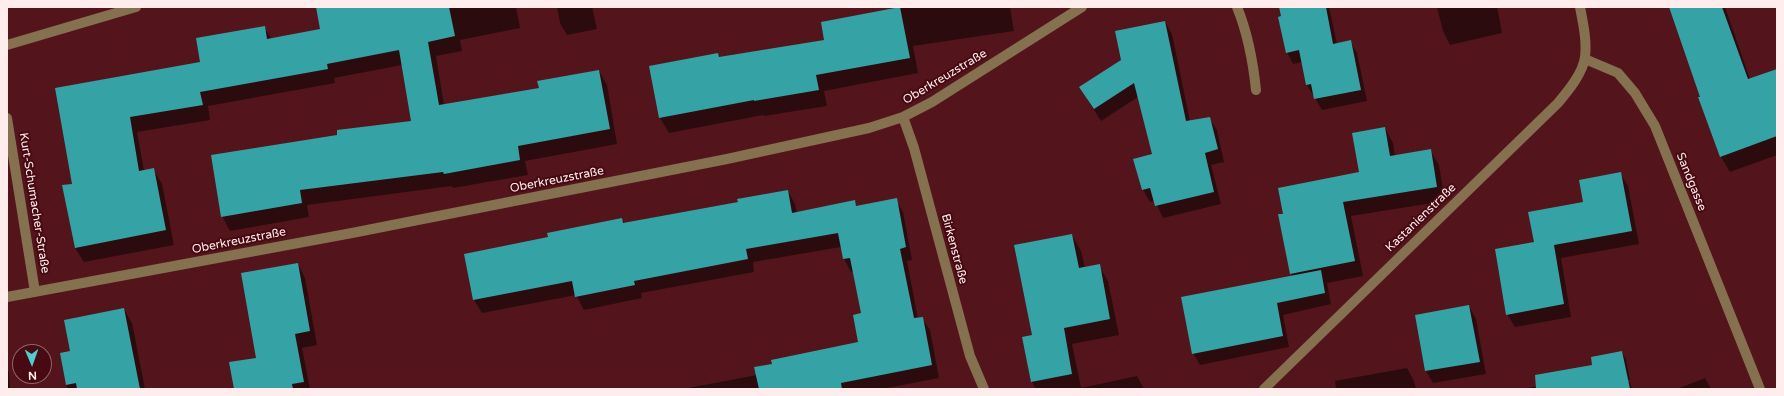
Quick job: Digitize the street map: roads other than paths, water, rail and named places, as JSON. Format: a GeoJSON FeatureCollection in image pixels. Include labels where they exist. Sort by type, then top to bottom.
{"type":"FeatureCollection","features":[{"type":"Feature","properties":{"kind":"street"},"geometry":{"type":"LineString","coordinates":[[7,45],[136,7]]}},
{"type":"Feature","properties":{"kind":"street","name":"Oberkreuzstraße"},"geometry":{"type":"LineString","coordinates":[[7,297],[344,235],[719,161],[869,128],[903,117],[932,102],[1082,7]]}},
{"type":"Feature","properties":{"kind":"street"},"geometry":{"type":"LineString","coordinates":[[1237,7],[1244,24],[1252,57],[1256,90]]}},
{"type":"Feature","properties":{"kind":"street"},"geometry":{"type":"LineString","coordinates":[[1580,7],[1585,38],[1585,59]]}},
{"type":"Feature","properties":{"kind":"street","name":"Kastanienstraße"},"geometry":{"type":"LineString","coordinates":[[1264,389],[1558,103],[1574,83],[1585,59]]}},
{"type":"Feature","properties":{"kind":"street","name":"Sandgasse"},"geometry":{"type":"LineString","coordinates":[[1585,59],[1618,73],[1635,93],[1655,126],[1760,389]]}},
{"type":"Feature","properties":{"kind":"street","name":"Birkenstraße"},"geometry":{"type":"LineString","coordinates":[[903,117],[914,148],[970,356],[981,388]]}},
{"type":"Feature","properties":{"kind":"street","name":"Kurt-Schumacher-Straße"},"geometry":{"type":"LineString","coordinates":[[7,118],[35,292]]}}]}
